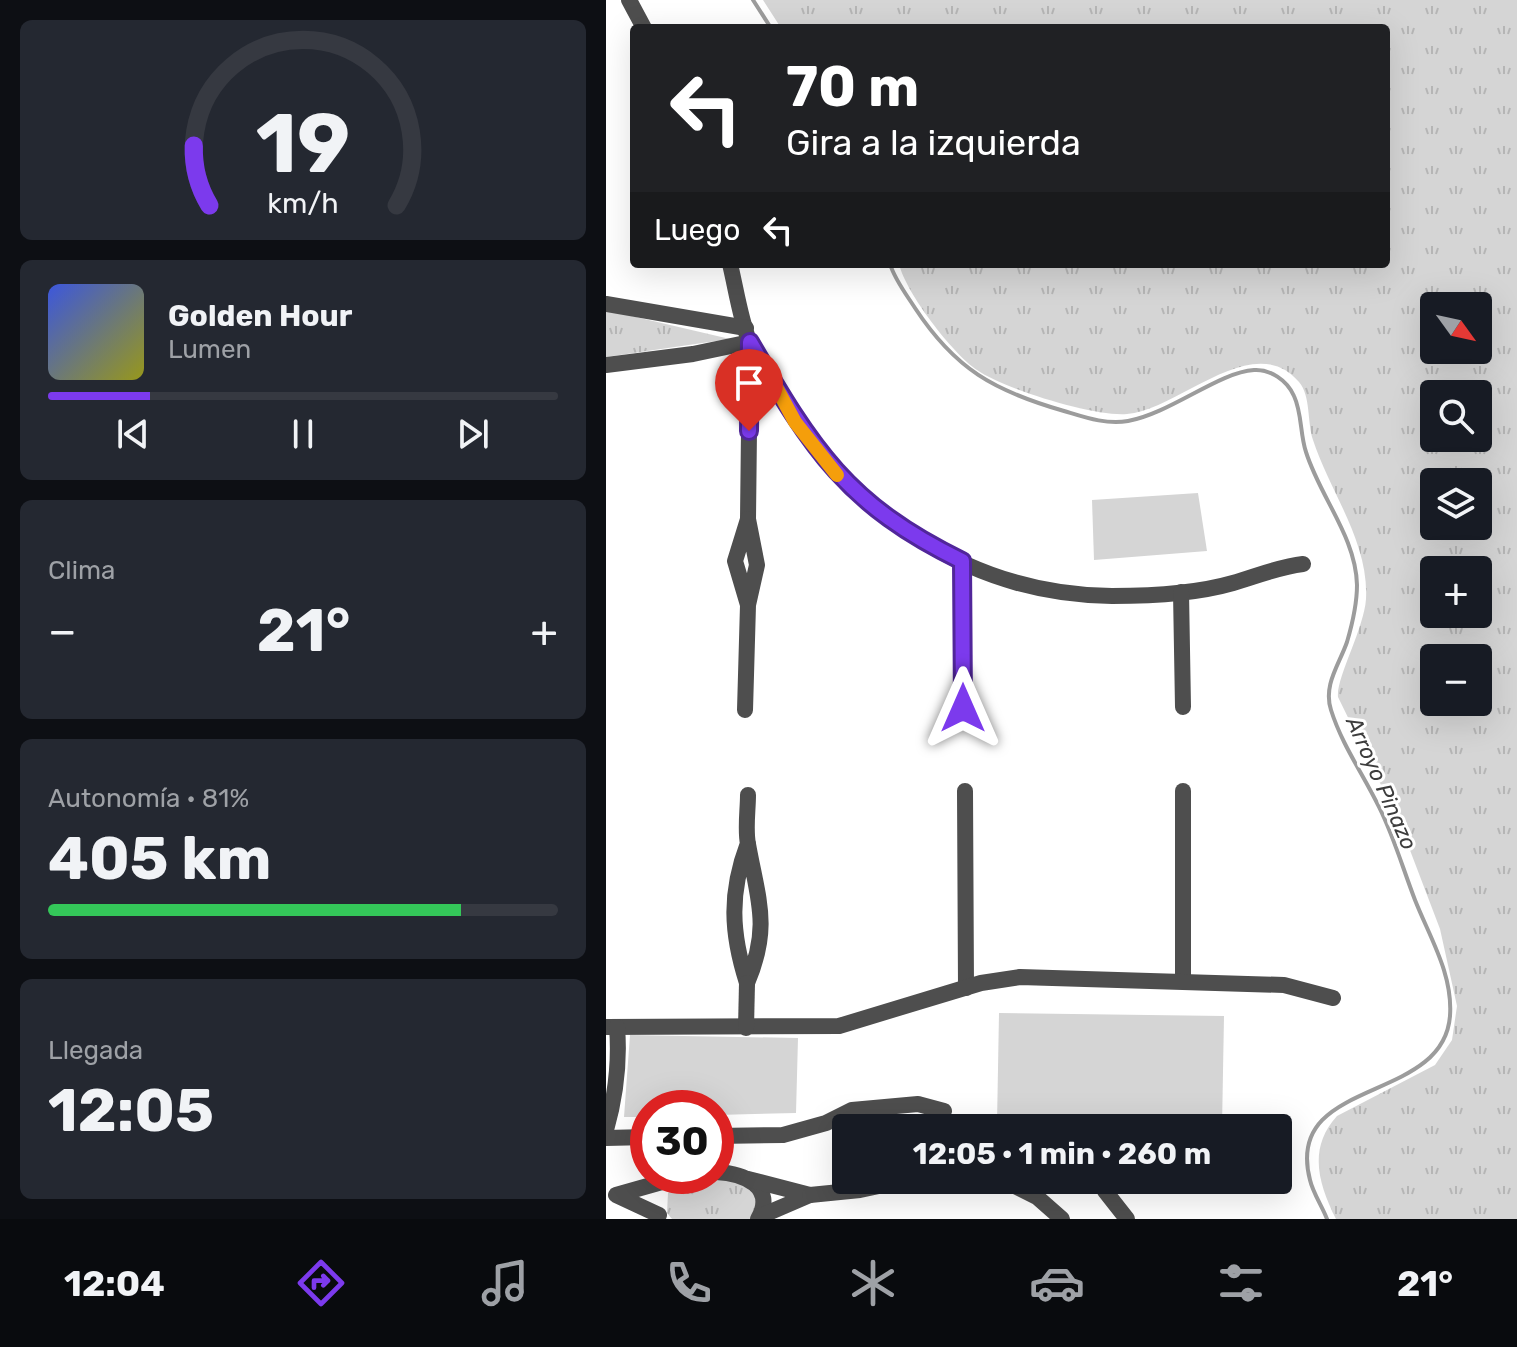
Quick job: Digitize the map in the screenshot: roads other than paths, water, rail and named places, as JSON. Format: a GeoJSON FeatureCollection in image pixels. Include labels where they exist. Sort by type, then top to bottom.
{"type":"FeatureCollection","features":[{"type":"Feature","properties":{"kind":"street"},"geometry":{"type":"LineString","coordinates":[[629,0],[642,24]]}},
{"type":"Feature","properties":{"kind":"street"},"geometry":{"type":"LineString","coordinates":[[731,268],[748,335],[795,422],[830,468],[898,526],[962,561],[1053,591],[1113,596],[1181,592],[1230,584],[1281,566],[1303,564]]}},
{"type":"Feature","properties":{"kind":"street"},"geometry":{"type":"LineString","coordinates":[[606,304],[748,335]]}},
{"type":"Feature","properties":{"kind":"street"},"geometry":{"type":"LineString","coordinates":[[606,365],[693,354],[748,335]]}},
{"type":"Feature","properties":{"kind":"street"},"geometry":{"type":"LineString","coordinates":[[745,710],[748,605],[757,565],[748,519],[748,335]]}},
{"type":"Feature","properties":{"kind":"street"},"geometry":{"type":"LineString","coordinates":[[962,561],[963,708]]}},
{"type":"Feature","properties":{"kind":"street"},"geometry":{"type":"LineString","coordinates":[[1181,592],[1183,707]]}},
{"type":"Feature","properties":{"kind":"street"},"geometry":{"type":"LineString","coordinates":[[965,791],[966,988]]}},
{"type":"Feature","properties":{"kind":"street"},"geometry":{"type":"LineString","coordinates":[[1183,791],[1183,981]]}},
{"type":"Feature","properties":{"kind":"street"},"geometry":{"type":"LineString","coordinates":[[747,983],[762,924],[758,880],[748,843],[748,795]]}},
{"type":"Feature","properties":{"kind":"street"},"geometry":{"type":"LineString","coordinates":[[746,1028],[747,983],[732,917],[733,892],[748,843]]}},
{"type":"Feature","properties":{"kind":"street"},"geometry":{"type":"LineString","coordinates":[[606,1130],[616,1097],[620,1062],[612,1027],[839,1026],[966,988],[1020,977],[1284,985],[1333,998]]}},
{"type":"Feature","properties":{"kind":"street"},"geometry":{"type":"LineString","coordinates":[[734,1136],[783,1135],[826,1123],[852,1110],[918,1104],[944,1111]]}},
{"type":"Feature","properties":{"kind":"street"},"geometry":{"type":"LineString","coordinates":[[606,1138],[630,1137]]}},
{"type":"Feature","properties":{"kind":"street"},"geometry":{"type":"LineString","coordinates":[[734,1176],[810,1195]]}},
{"type":"Feature","properties":{"kind":"street"},"geometry":{"type":"LineString","coordinates":[[748,1179],[763,1196],[760,1218]]}},
{"type":"Feature","properties":{"kind":"street"},"geometry":{"type":"LineString","coordinates":[[760,1218],[810,1195],[832,1193]]}},
{"type":"Feature","properties":{"kind":"street"},"geometry":{"type":"LineString","coordinates":[[611,1194],[660,1218],[663,1194]]}},
{"type":"Feature","properties":{"kind":"street"},"geometry":{"type":"LineString","coordinates":[[1031,1194],[1062,1219]]}},
{"type":"Feature","properties":{"kind":"street"},"geometry":{"type":"LineString","coordinates":[[1107,1194],[1127,1219]]}},
{"type":"Feature","properties":{"kind":"waterway","name":"Arroyo Pinazo"},"geometry":{"type":"LineString","coordinates":[[753,0],[768,24]]}},
{"type":"Feature","properties":{"kind":"waterway","name":"Arroyo Pinazo"},"geometry":{"type":"LineString","coordinates":[[892,268],[930,329],[961,362],[997,386],[1039,403],[1095,420],[1128,421],[1161,410],[1240,372],[1254,370],[1266,371],[1277,377],[1294,396],[1312,469],[1344,534],[1355,567],[1355,606],[1347,642],[1330,684],[1331,710],[1389,830],[1439,956],[1450,1001],[1450,1016],[1441,1044],[1421,1065],[1341,1106],[1320,1123],[1308,1147],[1310,1180],[1327,1219]]}}]}
